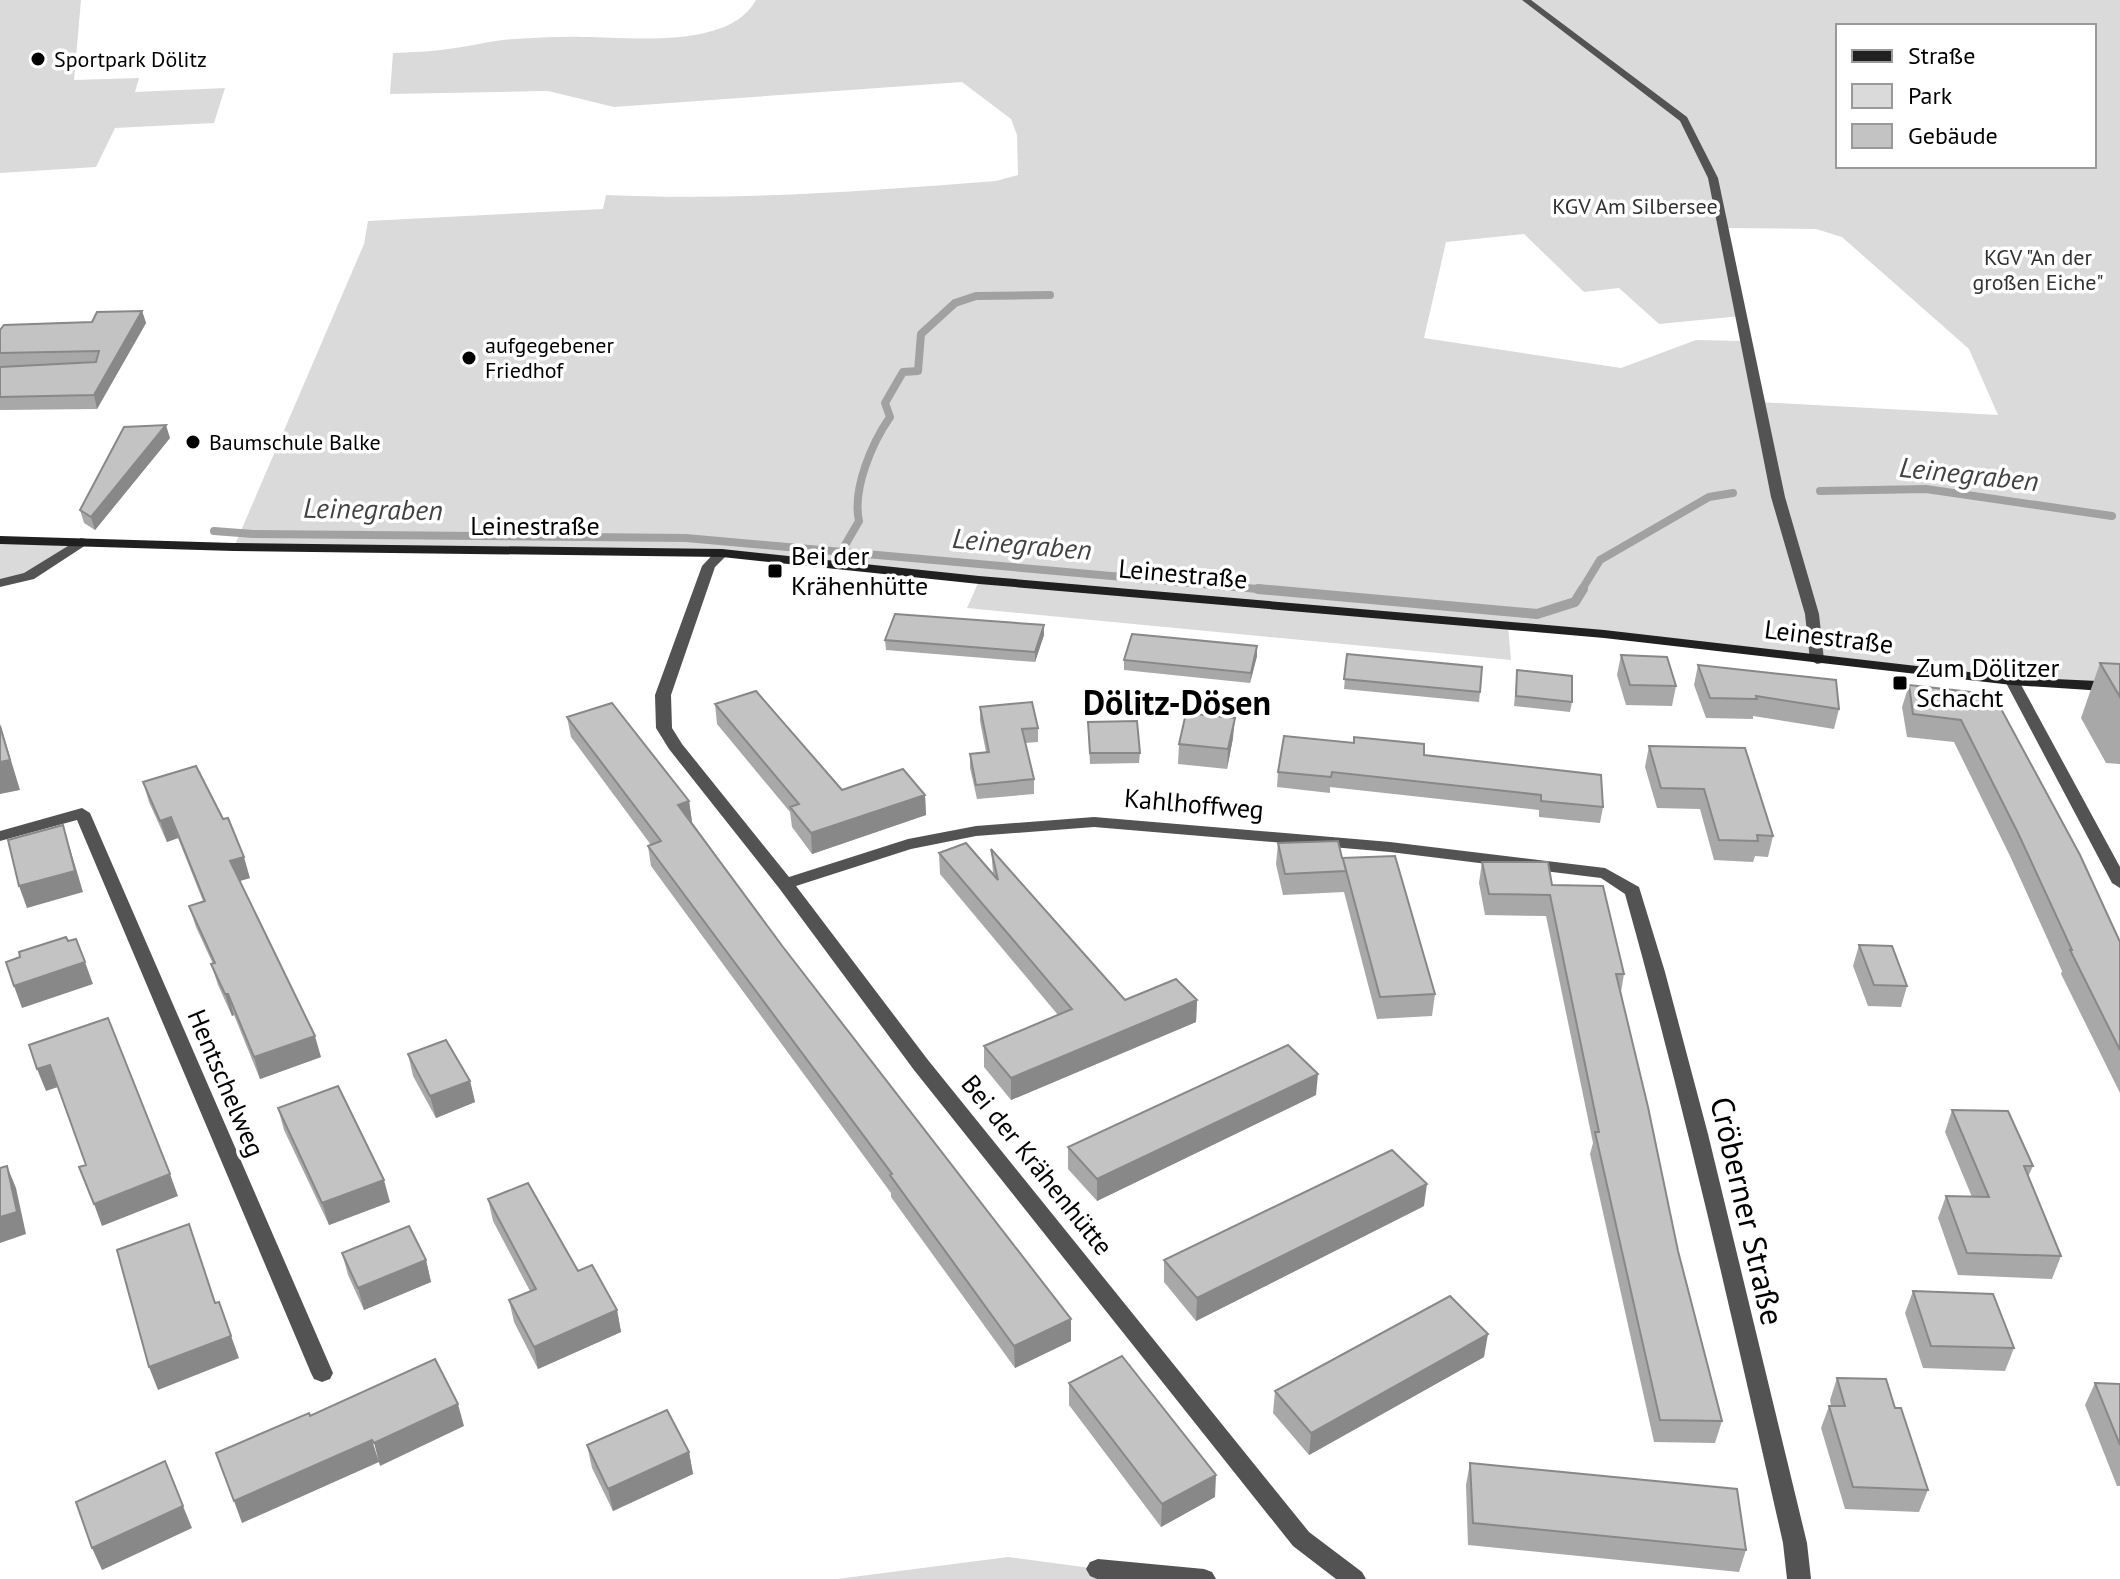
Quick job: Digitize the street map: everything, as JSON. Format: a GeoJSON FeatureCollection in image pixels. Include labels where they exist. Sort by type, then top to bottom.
{"type":"FeatureCollection","features":[{"type":"Feature","properties":{"kind":"main road","name":"Leinestraße"},"geometry":{"type":"LineString","coordinates":[[0,540],[722,553],[979,580],[1604,634],[2012,681],[2120,687]]}},
{"type":"Feature","properties":{"kind":"street"},"geometry":{"type":"LineString","coordinates":[[1526,0],[1684,119],[1713,178],[1778,497],[1812,614],[1817,660]]}},
{"type":"Feature","properties":{"kind":"street"},"geometry":{"type":"LineString","coordinates":[[0,583],[29,576],[81,542]]}},
{"type":"Feature","properties":{"kind":"street","name":"Bei der Krähenhütte"},"geometry":{"type":"LineString","coordinates":[[722,553],[709,566],[663,695],[664,728],[675,746],[785,884],[921,1065],[1301,1539],[1354,1579]]}},
{"type":"Feature","properties":{"kind":"street"},"geometry":{"type":"LineString","coordinates":[[2012,681],[2120,883]]}},
{"type":"Feature","properties":{"kind":"street","name":"Hentschelweg"},"geometry":{"type":"LineString","coordinates":[[0,836],[82,813],[322,1373]]}},
{"type":"Feature","properties":{"kind":"street","name":"Kahlhoffweg"},"geometry":{"type":"LineString","coordinates":[[785,884],[908,844],[976,831],[1094,822],[1390,847],[1605,873]]}},
{"type":"Feature","properties":{"kind":"street","name":"Cröberner Straße"},"geometry":{"type":"LineString","coordinates":[[1605,873],[1633,891],[1665,999],[1795,1543],[1799,1579]]}},
{"type":"Feature","properties":{"kind":"street"},"geometry":{"type":"LineString","coordinates":[[1098,1569],[1204,1579]]}},
{"type":"Feature","properties":{"kind":"green space"},"geometry":{"type":"Polygon","coordinates":[[[0,0],[81,0],[74,80],[139,78],[135,92],[225,88],[214,123],[115,128],[96,167],[0,173],[0,0]]]}},
{"type":"Feature","properties":{"kind":"green space"},"geometry":{"type":"Polygon","coordinates":[[[756,0],[2120,0],[2120,687],[2012,681],[1508,626],[1511,660],[967,608],[979,581],[722,553],[234,547],[364,244],[368,221],[603,209],[606,195],[704,197],[801,194],[996,181],[1018,175],[1017,135],[1011,119],[962,82],[614,107],[548,91],[390,94],[393,53],[441,50],[515,39],[677,37],[724,27],[743,16],[756,0]],[[1723,228],[1741,316],[1659,324],[1619,288],[1584,292],[1524,234],[1446,242],[1424,338],[1621,368],[1696,340],[1747,341],[1759,402],[1998,415],[1969,349],[1842,237],[1816,229],[1723,228]]]}},
{"type":"Feature","properties":{"kind":"green space"},"geometry":{"type":"Polygon","coordinates":[[[0,540],[81,542],[29,576],[0,583],[0,540]]]}},
{"type":"Feature","properties":{"kind":"green space"},"geometry":{"type":"Polygon","coordinates":[[[1008,1557],[1098,1569],[1096,1579],[837,1579],[1008,1557]]]}},
{"type":"Feature","properties":{"kind":"building"},"geometry":{"type":"Polygon","coordinates":[[[142,311],[94,395],[0,397],[0,367],[96,362],[99,351],[0,353],[0,330],[4,325],[92,322],[97,312],[142,311]]]}},
{"type":"Feature","properties":{"kind":"building"},"geometry":{"type":"Polygon","coordinates":[[[166,425],[91,517],[80,510],[124,427],[166,425]]]}},
{"type":"Feature","properties":{"kind":"building"},"geometry":{"type":"Polygon","coordinates":[[[895,614],[1044,625],[1035,652],[885,640],[895,614]]]}},
{"type":"Feature","properties":{"kind":"building"},"geometry":{"type":"Polygon","coordinates":[[[1132,634],[1257,646],[1251,673],[1124,660],[1132,634]]]}},
{"type":"Feature","properties":{"kind":"building"},"geometry":{"type":"Polygon","coordinates":[[[1347,654],[1482,667],[1480,692],[1344,679],[1347,654]]]}},
{"type":"Feature","properties":{"kind":"building"},"geometry":{"type":"Polygon","coordinates":[[[1621,655],[1667,657],[1676,686],[1630,685],[1621,655]]]}},
{"type":"Feature","properties":{"kind":"building"},"geometry":{"type":"Polygon","coordinates":[[[2100,663],[2120,664],[2120,697],[2100,663]]]}},
{"type":"Feature","properties":{"kind":"building"},"geometry":{"type":"Polygon","coordinates":[[[1698,665],[1836,680],[1839,709],[1756,696],[1757,699],[1710,698],[1698,665]]]}},
{"type":"Feature","properties":{"kind":"building"},"geometry":{"type":"Polygon","coordinates":[[[1517,670],[1572,676],[1572,702],[1516,696],[1517,670]]]}},
{"type":"Feature","properties":{"kind":"building"},"geometry":{"type":"Polygon","coordinates":[[[1909,685],[1997,695],[2000,707],[2080,855],[2120,942],[2120,1050],[1961,720],[1913,714],[1909,685]]]}},
{"type":"Feature","properties":{"kind":"building"},"geometry":{"type":"Polygon","coordinates":[[[756,691],[842,790],[903,769],[925,795],[811,833],[790,807],[799,804],[715,704],[756,691]]]}},
{"type":"Feature","properties":{"kind":"building"},"geometry":{"type":"Polygon","coordinates":[[[1032,702],[1038,728],[1022,729],[1034,779],[976,785],[970,754],[989,752],[980,707],[1032,702]]]}},
{"type":"Feature","properties":{"kind":"building"},"geometry":{"type":"Polygon","coordinates":[[[612,703],[689,801],[678,805],[783,947],[1071,1319],[1014,1346],[892,1174],[648,846],[661,841],[567,717],[612,703]]]}},
{"type":"Feature","properties":{"kind":"building"},"geometry":{"type":"Polygon","coordinates":[[[1186,713],[1235,718],[1228,749],[1179,744],[1186,713]]]}},
{"type":"Feature","properties":{"kind":"building"},"geometry":{"type":"Polygon","coordinates":[[[1137,721],[1140,753],[1090,753],[1088,722],[1137,721]]]}},
{"type":"Feature","properties":{"kind":"building"},"geometry":{"type":"Polygon","coordinates":[[[0,726],[10,760],[0,762],[0,726]]]}},
{"type":"Feature","properties":{"kind":"building"},"geometry":{"type":"Polygon","coordinates":[[[1284,736],[1354,743],[1354,737],[1424,744],[1424,755],[1601,775],[1603,807],[1541,801],[1541,795],[1332,772],[1331,777],[1278,772],[1284,736]]]}},
{"type":"Feature","properties":{"kind":"building"},"geometry":{"type":"Polygon","coordinates":[[[1649,746],[1745,748],[1773,836],[1757,835],[1758,841],[1719,840],[1704,789],[1661,788],[1649,746]]]}},
{"type":"Feature","properties":{"kind":"building"},"geometry":{"type":"Polygon","coordinates":[[[196,766],[223,819],[228,818],[244,857],[230,861],[315,1036],[254,1057],[228,994],[225,994],[211,964],[215,963],[189,906],[205,901],[171,817],[160,821],[143,782],[196,766]]]}},
{"type":"Feature","properties":{"kind":"building"},"geometry":{"type":"Polygon","coordinates":[[[63,825],[75,871],[19,886],[8,840],[63,825]]]}},
{"type":"Feature","properties":{"kind":"building"},"geometry":{"type":"Polygon","coordinates":[[[1338,841],[1342,858],[1395,856],[1435,994],[1380,997],[1343,859],[1346,871],[1285,874],[1278,843],[1338,841]]]}},
{"type":"Feature","properties":{"kind":"building"},"geometry":{"type":"Polygon","coordinates":[[[966,843],[998,880],[991,849],[1125,1000],[1176,979],[1197,1000],[1011,1078],[984,1046],[1072,1009],[939,853],[966,843]]]}},
{"type":"Feature","properties":{"kind":"building"},"geometry":{"type":"Polygon","coordinates":[[[1482,862],[1548,862],[1552,885],[1603,886],[1624,974],[1616,974],[1678,1251],[1722,1421],[1660,1420],[1595,1132],[1599,1132],[1550,895],[1489,894],[1482,862]]]}},
{"type":"Feature","properties":{"kind":"building"},"geometry":{"type":"Polygon","coordinates":[[[66,937],[68,941],[76,939],[85,962],[14,986],[6,962],[20,957],[19,952],[66,937]]]}},
{"type":"Feature","properties":{"kind":"building"},"geometry":{"type":"Polygon","coordinates":[[[1859,945],[1892,946],[1907,986],[1874,985],[1859,945]]]}},
{"type":"Feature","properties":{"kind":"building"},"geometry":{"type":"Polygon","coordinates":[[[108,1018],[170,1174],[94,1204],[79,1167],[86,1165],[50,1065],[37,1069],[29,1045],[108,1018]]]}},
{"type":"Feature","properties":{"kind":"building"},"geometry":{"type":"Polygon","coordinates":[[[446,1040],[470,1081],[430,1096],[408,1054],[446,1040]]]}},
{"type":"Feature","properties":{"kind":"building"},"geometry":{"type":"Polygon","coordinates":[[[1288,1045],[1318,1074],[1097,1179],[1068,1147],[1288,1045]]]}},
{"type":"Feature","properties":{"kind":"building"},"geometry":{"type":"Polygon","coordinates":[[[338,1086],[384,1180],[322,1203],[278,1108],[338,1086]]]}},
{"type":"Feature","properties":{"kind":"building"},"geometry":{"type":"Polygon","coordinates":[[[1952,1110],[2008,1111],[2033,1166],[2024,1166],[2061,1256],[1967,1253],[1946,1196],[1989,1197],[1952,1110]]]}},
{"type":"Feature","properties":{"kind":"building"},"geometry":{"type":"Polygon","coordinates":[[[1392,1150],[1427,1184],[1197,1298],[1164,1260],[1392,1150]]]}},
{"type":"Feature","properties":{"kind":"building"},"geometry":{"type":"Polygon","coordinates":[[[7,1166],[17,1212],[0,1217],[0,1168],[7,1166]]]}},
{"type":"Feature","properties":{"kind":"building"},"geometry":{"type":"Polygon","coordinates":[[[528,1183],[578,1271],[592,1265],[617,1310],[534,1347],[509,1300],[536,1289],[488,1199],[528,1183]]]}},
{"type":"Feature","properties":{"kind":"building"},"geometry":{"type":"Polygon","coordinates":[[[189,1224],[215,1303],[219,1302],[231,1336],[149,1367],[117,1250],[189,1224]]]}},
{"type":"Feature","properties":{"kind":"building"},"geometry":{"type":"Polygon","coordinates":[[[409,1226],[426,1260],[358,1288],[342,1253],[409,1226]]]}},
{"type":"Feature","properties":{"kind":"building"},"geometry":{"type":"Polygon","coordinates":[[[1913,1291],[1993,1294],[2014,1348],[1931,1346],[1913,1291]]]}},
{"type":"Feature","properties":{"kind":"building"},"geometry":{"type":"Polygon","coordinates":[[[1450,1296],[1488,1334],[1311,1433],[1275,1391],[1450,1296]]]}},
{"type":"Feature","properties":{"kind":"building"},"geometry":{"type":"Polygon","coordinates":[[[1122,1356],[1216,1475],[1162,1504],[1069,1383],[1122,1356]]]}},
{"type":"Feature","properties":{"kind":"building"},"geometry":{"type":"Polygon","coordinates":[[[435,1359],[458,1404],[374,1443],[372,1440],[234,1501],[216,1453],[309,1413],[310,1416],[435,1359]]]}},
{"type":"Feature","properties":{"kind":"building"},"geometry":{"type":"Polygon","coordinates":[[[1837,1378],[1886,1379],[1895,1408],[1901,1408],[1928,1490],[1853,1487],[1829,1406],[1845,1406],[1837,1378]]]}},
{"type":"Feature","properties":{"kind":"building"},"geometry":{"type":"Polygon","coordinates":[[[2095,1383],[2120,1384],[2120,1445],[2095,1383]]]}},
{"type":"Feature","properties":{"kind":"building"},"geometry":{"type":"Polygon","coordinates":[[[667,1410],[689,1452],[608,1489],[587,1445],[667,1410]]]}},
{"type":"Feature","properties":{"kind":"building"},"geometry":{"type":"Polygon","coordinates":[[[165,1461],[183,1506],[92,1548],[76,1502],[165,1461]]]}},
{"type":"Feature","properties":{"kind":"building"},"geometry":{"type":"Polygon","coordinates":[[[1470,1463],[1737,1489],[1746,1550],[1473,1523],[1470,1463]]]}},
{"type":"Feature","properties":{"kind":"waterway"},"geometry":{"type":"LineString","coordinates":[[841,552],[859,521],[858,495],[865,467],[890,417],[885,403],[903,372],[918,371],[921,334],[955,303],[976,296],[1050,295]]}},
{"type":"Feature","properties":{"kind":"waterway","name":"Leinegraben"},"geometry":{"type":"LineString","coordinates":[[1820,491],[1926,489],[2112,516]]}},
{"type":"Feature","properties":{"kind":"waterway","name":"Leinegraben"},"geometry":{"type":"LineString","coordinates":[[1581,591],[1600,560],[1709,497],[1733,493]]}},
{"type":"Feature","properties":{"kind":"waterway","name":"Leinegraben"},"geometry":{"type":"LineString","coordinates":[[214,531],[253,534],[686,538],[841,552]]}},
{"type":"Feature","properties":{"kind":"waterway","name":"Leinegraben"},"geometry":{"type":"LineString","coordinates":[[841,552],[1281,591]]}},
{"type":"Feature","properties":{"kind":"waterway","name":"Leinegraben"},"geometry":{"type":"LineString","coordinates":[[1258,589],[1537,614],[1575,602],[1583,589]]}},
{"type":"Feature","properties":{"kind":"place","name":"Sportpark Dölitz"},"geometry":{"type":"Point","coordinates":[38,59]}},
{"type":"Feature","properties":{"kind":"place","name":"aufgegebener Friedhof"},"geometry":{"type":"Point","coordinates":[469,358]}},
{"type":"Feature","properties":{"kind":"place","name":"Baumschule Balke"},"geometry":{"type":"Point","coordinates":[193,442]}},
{"type":"Feature","properties":{"kind":"place","name":"Bei der Krähenhütte"},"geometry":{"type":"Point","coordinates":[775,571]}},
{"type":"Feature","properties":{"kind":"place","name":"Zum Dölitzer Schacht"},"geometry":{"type":"Point","coordinates":[1900,683]}},
{"type":"Feature","properties":{"kind":"district","name":"Dölitz-Dösen"},"geometry":{"type":"Point","coordinates":[1177,703]}},
{"type":"Feature","properties":{"kind":"park label","name":"KGV Am Silbersee"},"geometry":{"type":"Point","coordinates":[1635,206]}},
{"type":"Feature","properties":{"kind":"park label","name":"KGV \"An der großen Eiche\""},"geometry":{"type":"Point","coordinates":[2038,270]}}]}
